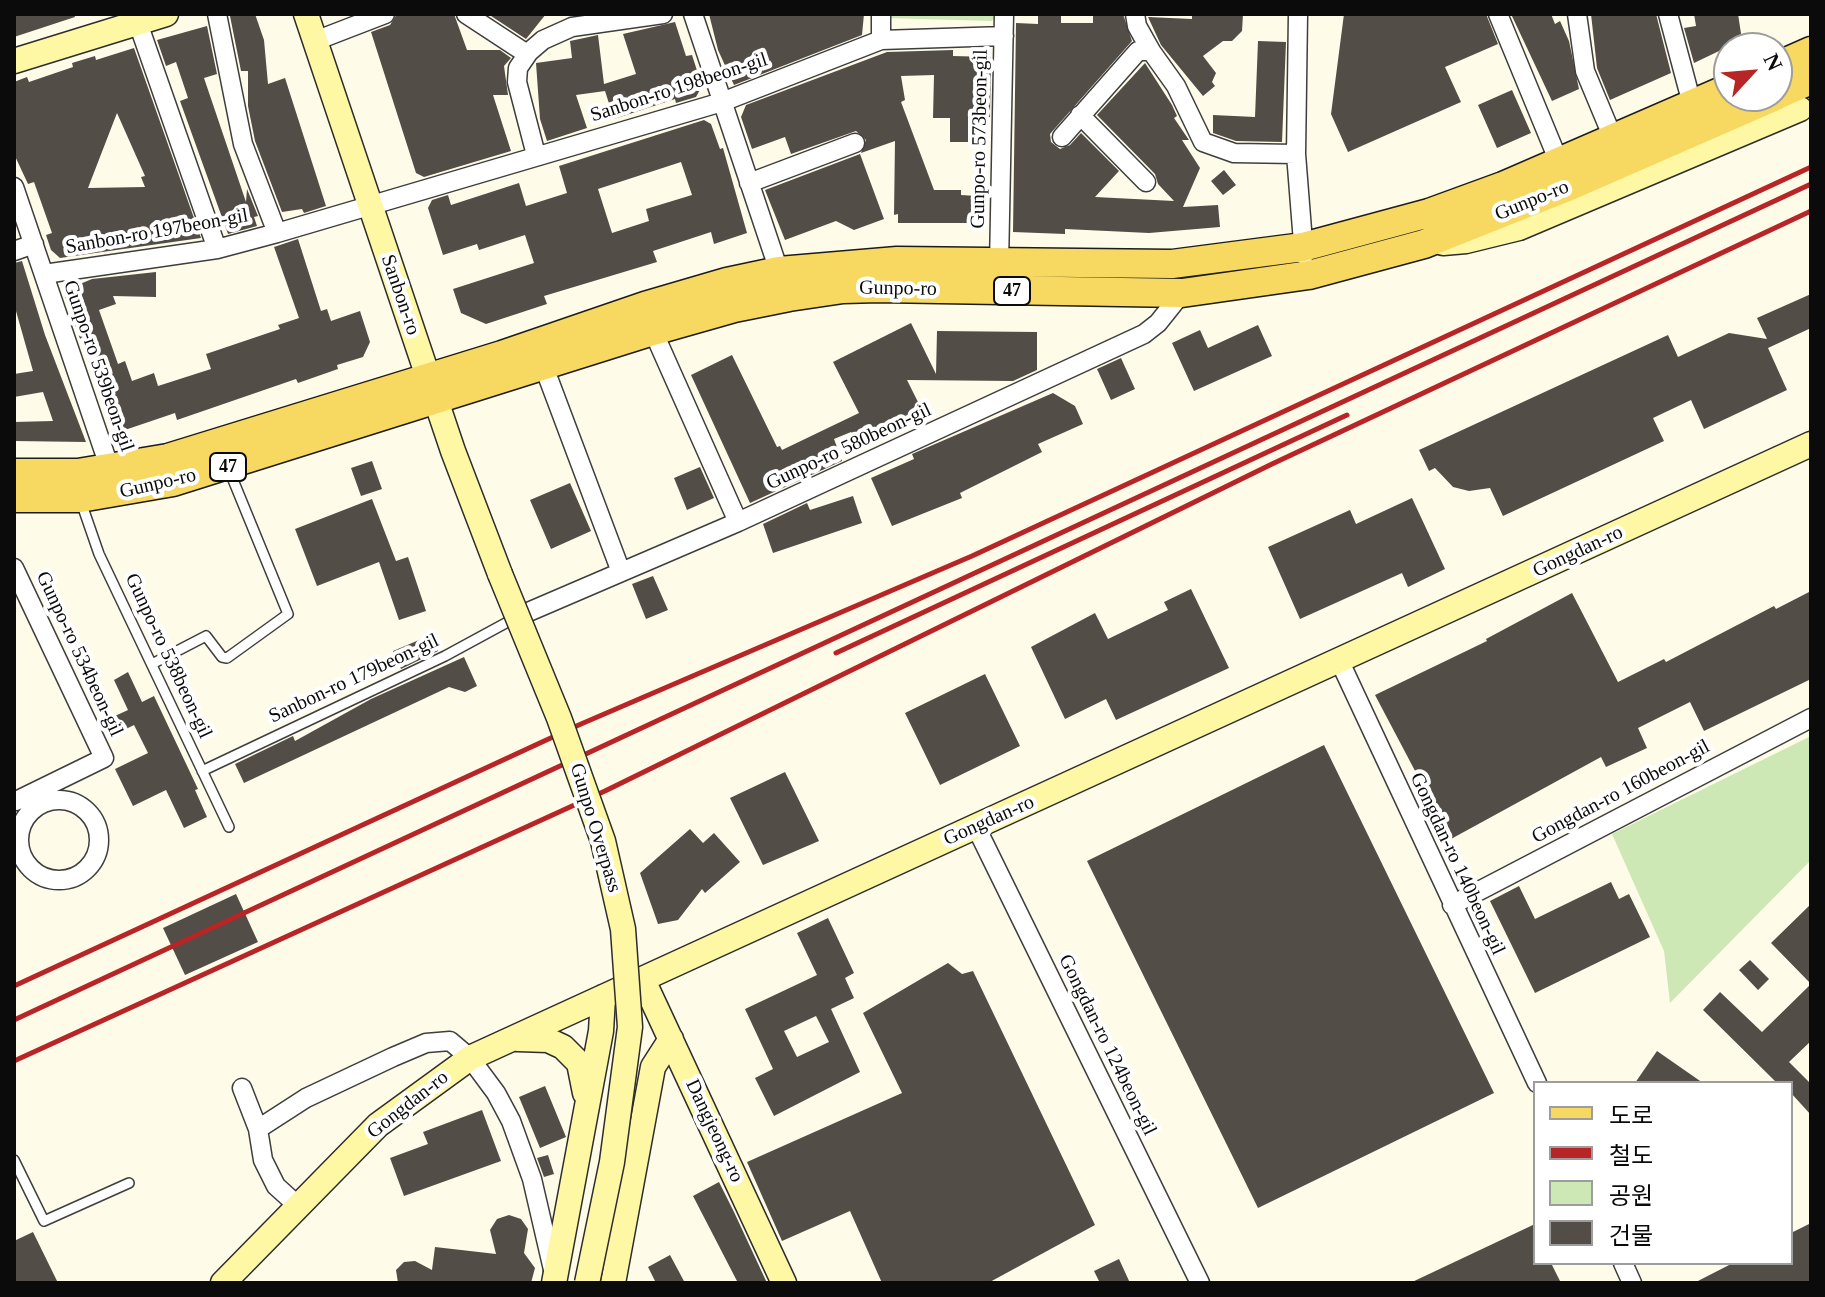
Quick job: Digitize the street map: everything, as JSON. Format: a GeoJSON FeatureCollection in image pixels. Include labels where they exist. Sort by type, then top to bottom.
{"type":"FeatureCollection","features":[{"type":"Feature","properties":{"kind":"main road","name":"Gunpo-ro"},"geometry":{"type":"LineString","coordinates":[[1793,93],[1811,80]]}},
{"type":"Feature","properties":{"kind":"main road","name":"Gunpo-ro"},"geometry":{"type":"LineString","coordinates":[[14,498],[80,498],[173,482],[228,467],[431,387],[502,355],[645,306],[779,271],[897,261],[999,265],[1205,262],[1303,247],[1429,213],[1559,162],[1713,95]]}},
{"type":"Feature","properties":{"kind":"main road","name":"Gunpo-ro"},"geometry":{"type":"LineString","coordinates":[[14,473],[78,473],[110,469],[431,387],[544,367],[734,308],[843,289],[1182,293],[1331,270],[1424,244],[1754,112]]}},
{"type":"Feature","properties":{"kind":"main road"},"geometry":{"type":"LineString","coordinates":[[843,289],[835,282],[836,274],[880,268],[897,261]]}},
{"type":"Feature","properties":{"kind":"street"},"geometry":{"type":"LineString","coordinates":[[14,61],[166,14]]}},
{"type":"Feature","properties":{"kind":"street"},"geometry":{"type":"LineString","coordinates":[[217,14],[243,144],[277,233]]}},
{"type":"Feature","properties":{"kind":"street","name":"Sanbon-ro"},"geometry":{"type":"LineString","coordinates":[[306,14],[431,387],[500,574]]}},
{"type":"Feature","properties":{"kind":"street"},"geometry":{"type":"LineString","coordinates":[[315,41],[385,14]]}},
{"type":"Feature","properties":{"kind":"street"},"geometry":{"type":"LineString","coordinates":[[466,14],[527,54]]}},
{"type":"Feature","properties":{"kind":"street"},"geometry":{"type":"LineString","coordinates":[[536,155],[517,82],[518,68],[527,54],[543,40],[572,27],[663,14]]}},
{"type":"Feature","properties":{"kind":"street"},"geometry":{"type":"LineString","coordinates":[[693,14],[779,271]]}},
{"type":"Feature","properties":{"kind":"street"},"geometry":{"type":"LineString","coordinates":[[881,14],[881,40]]}},
{"type":"Feature","properties":{"kind":"street","name":"Gunpo-ro 573beon-gil"},"geometry":{"type":"LineString","coordinates":[[999,265],[1004,14]]}},
{"type":"Feature","properties":{"kind":"street"},"geometry":{"type":"LineString","coordinates":[[1135,14],[1137,26],[1176,86],[1203,142],[1234,153],[1296,154]]}},
{"type":"Feature","properties":{"kind":"street"},"geometry":{"type":"LineString","coordinates":[[1271,280],[1279,272],[1304,264],[1296,154],[1298,14]]}},
{"type":"Feature","properties":{"kind":"street"},"geometry":{"type":"LineString","coordinates":[[1498,14],[1559,162]]}},
{"type":"Feature","properties":{"kind":"street"},"geometry":{"type":"LineString","coordinates":[[1577,14],[1585,71],[1613,138]]}},
{"type":"Feature","properties":{"kind":"street"},"geometry":{"type":"LineString","coordinates":[[1668,14],[1692,104]]}},
{"type":"Feature","properties":{"kind":"street"},"geometry":{"type":"LineString","coordinates":[[138,23],[217,249]]}},
{"type":"Feature","properties":{"kind":"street","name":"Sanbon-ro 198beon-gil"},"geometry":{"type":"LineString","coordinates":[[369,203],[722,102],[881,40],[1004,36]]}},
{"type":"Feature","properties":{"kind":"street"},"geometry":{"type":"LineString","coordinates":[[1062,137],[1138,51],[1151,51]]}},
{"type":"Feature","properties":{"kind":"street"},"geometry":{"type":"LineString","coordinates":[[1080,115],[1146,182]]}},
{"type":"Feature","properties":{"kind":"street"},"geometry":{"type":"LineString","coordinates":[[749,183],[855,143]]}},
{"type":"Feature","properties":{"kind":"street","name":"Gunpo-ro 539beon-gil"},"geometry":{"type":"LineString","coordinates":[[14,187],[110,469]]}},
{"type":"Feature","properties":{"kind":"street","name":"Sanbon-ro 197beon-gil"},"geometry":{"type":"LineString","coordinates":[[44,274],[217,249],[369,203]]}},
{"type":"Feature","properties":{"kind":"street"},"geometry":{"type":"LineString","coordinates":[[14,251],[34,244]]}},
{"type":"Feature","properties":{"kind":"street","name":"Gunpo-ro 580beon-gil"},"geometry":{"type":"LineString","coordinates":[[519,616],[738,522],[1144,334],[1182,293]]}},
{"type":"Feature","properties":{"kind":"street"},"geometry":{"type":"LineString","coordinates":[[653,331],[738,522]]}},
{"type":"Feature","properties":{"kind":"street"},"geometry":{"type":"LineString","coordinates":[[544,367],[621,572]]}},
{"type":"Feature","properties":{"kind":"street","name":"Gongdan-ro"},"geometry":{"type":"LineString","coordinates":[[223,1283],[378,1125],[470,1058],[1811,444]]}},
{"type":"Feature","properties":{"kind":"street","name":"Gunpo-ro 534beon-gil"},"geometry":{"type":"LineString","coordinates":[[14,568],[104,758],[15,799]]}},
{"type":"Feature","properties":{"kind":"street","name":"Gunpo Overpass"},"geometry":{"type":"LineString","coordinates":[[500,574],[559,718],[603,841],[623,929],[630,1027],[628,1053],[612,1162],[587,1283]]}},
{"type":"Feature","properties":{"kind":"street","name":"Gongdan-ro 140beon-gil"},"geometry":{"type":"LineString","coordinates":[[1340,662],[1536,1081]]}},
{"type":"Feature","properties":{"kind":"street","name":"Gongdan-ro 160beon-gil"},"geometry":{"type":"LineString","coordinates":[[1452,905],[1811,718]]}},
{"type":"Feature","properties":{"kind":"street"},"geometry":{"type":"LineString","coordinates":[[15,799],[24,819],[20,867],[46,879],[60,881],[78,876],[94,860],[99,836],[94,820],[85,809],[63,800],[38,805],[24,819]]}},
{"type":"Feature","properties":{"kind":"street","name":"Gongdan-ro 124beon-gil"},"geometry":{"type":"LineString","coordinates":[[976,827],[1200,1283]]}},
{"type":"Feature","properties":{"kind":"street","name":"Dangjeong-ro"},"geometry":{"type":"LineString","coordinates":[[643,980],[784,1283]]}},
{"type":"Feature","properties":{"kind":"street"},"geometry":{"type":"LineString","coordinates":[[555,1280],[601,1031],[603,997]]}},
{"type":"Feature","properties":{"kind":"street"},"geometry":{"type":"LineString","coordinates":[[513,1038],[548,1040],[563,1047],[579,1063],[587,1103]]}},
{"type":"Feature","properties":{"kind":"street"},"geometry":{"type":"LineString","coordinates":[[613,1283],[653,1067],[671,1039]]}},
{"type":"Feature","properties":{"kind":"street"},"geometry":{"type":"LineString","coordinates":[[258,1129],[306,1098],[426,1043],[450,1041],[470,1058],[496,1093],[511,1121],[532,1179],[555,1280]]}},
{"type":"Feature","properties":{"kind":"street"},"geometry":{"type":"LineString","coordinates":[[587,1103],[597,1089],[619,1082],[627,1084],[636,1089],[643,1120]]}},
{"type":"Feature","properties":{"kind":"street"},"geometry":{"type":"LineString","coordinates":[[242,1088],[258,1129],[263,1160],[276,1186],[297,1205]]}},
{"type":"Feature","properties":{"kind":"lane"},"geometry":{"type":"LineString","coordinates":[[152,664],[206,636],[222,657],[227,658],[288,614],[228,467]]}},
{"type":"Feature","properties":{"kind":"lane","name":"Gunpo-ro 538beon-gil"},"geometry":{"type":"LineString","coordinates":[[80,498],[99,554],[229,827]]}},
{"type":"Feature","properties":{"kind":"lane","name":"Sanbon-ro 179beon-gil"},"geometry":{"type":"LineString","coordinates":[[202,771],[445,656],[519,616]]}},
{"type":"Feature","properties":{"kind":"lane"},"geometry":{"type":"LineString","coordinates":[[14,1160],[44,1221],[129,1183]]}},
{"type":"Feature","properties":{"kind":"green space"},"geometry":{"type":"Polygon","coordinates":[[[886,14],[997,14],[992,21],[886,18],[886,14]]]}},
{"type":"Feature","properties":{"kind":"green space"},"geometry":{"type":"Polygon","coordinates":[[[1811,736],[1811,860],[1670,1003],[1664,951],[1612,834],[1811,736]]]}},
{"type":"Feature","properties":{"kind":"building"},"geometry":{"type":"Polygon","coordinates":[[[14,14],[74,14],[75,17],[14,37],[14,14]]]}},
{"type":"Feature","properties":{"kind":"building"},"geometry":{"type":"Polygon","coordinates":[[[255,14],[264,40],[268,84],[285,78],[326,206],[304,213],[302,209],[282,212],[255,141],[248,106],[248,71],[241,71],[230,16],[255,14]]]}},
{"type":"Feature","properties":{"kind":"building"},"geometry":{"type":"Polygon","coordinates":[[[397,14],[454,14],[467,50],[500,50],[511,58],[504,66],[508,95],[493,95],[511,151],[424,177],[416,173],[371,32],[390,25],[397,14]]]}},
{"type":"Feature","properties":{"kind":"building"},"geometry":{"type":"Polygon","coordinates":[[[488,14],[546,14],[526,39],[488,14]]]}},
{"type":"Feature","properties":{"kind":"building"},"geometry":{"type":"Polygon","coordinates":[[[709,14],[864,14],[862,35],[734,85],[718,50],[709,14]]]}},
{"type":"Feature","properties":{"kind":"building"},"geometry":{"type":"Polygon","coordinates":[[[1038,14],[1061,14],[1061,23],[1093,23],[1093,14],[1123,14],[1132,41],[1050,134],[1051,142],[1060,149],[1070,145],[1081,133],[1119,171],[1095,197],[1174,201],[1158,184],[1155,174],[1097,115],[1145,63],[1172,105],[1177,116],[1174,118],[1189,140],[1182,140],[1200,168],[1183,207],[1218,205],[1220,227],[1149,233],[1065,229],[1065,234],[1013,232],[1016,23],[1038,24],[1038,14]]]}},
{"type":"Feature","properties":{"kind":"building"},"geometry":{"type":"Polygon","coordinates":[[[1192,14],[1243,14],[1242,31],[1232,41],[1223,41],[1203,56],[1216,73],[1212,82],[1215,86],[1203,96],[1161,45],[1148,17],[1192,19],[1192,14]]]}},
{"type":"Feature","properties":{"kind":"building"},"geometry":{"type":"Polygon","coordinates":[[[1344,14],[1486,14],[1498,44],[1445,67],[1461,102],[1348,152],[1331,114],[1344,14]]]}},
{"type":"Feature","properties":{"kind":"building"},"geometry":{"type":"Polygon","coordinates":[[[1511,14],[1551,14],[1555,24],[1560,21],[1569,41],[1579,89],[1552,101],[1511,14]]]}},
{"type":"Feature","properties":{"kind":"building"},"geometry":{"type":"Polygon","coordinates":[[[1591,14],[1656,14],[1671,73],[1610,100],[1597,68],[1591,14]]]}},
{"type":"Feature","properties":{"kind":"building"},"geometry":{"type":"Polygon","coordinates":[[[1694,14],[1738,14],[1741,32],[1713,32],[1713,54],[1694,63],[1684,28],[1696,26],[1694,14]]]}},
{"type":"Feature","properties":{"kind":"building"},"geometry":{"type":"Polygon","coordinates":[[[675,22],[686,56],[692,55],[702,86],[696,97],[676,103],[675,99],[614,119],[605,91],[576,95],[587,128],[547,141],[540,119],[536,63],[572,58],[570,41],[598,35],[604,84],[636,74],[623,34],[675,22]]]}},
{"type":"Feature","properties":{"kind":"building"},"geometry":{"type":"Polygon","coordinates":[[[207,26],[217,74],[204,78],[246,202],[247,189],[258,216],[254,217],[257,226],[228,234],[180,101],[188,98],[176,62],[166,66],[157,40],[207,26]]]}},
{"type":"Feature","properties":{"kind":"building"},"geometry":{"type":"Polygon","coordinates":[[[1258,41],[1286,42],[1282,142],[1236,141],[1213,133],[1213,115],[1255,117],[1258,41]]]}},
{"type":"Feature","properties":{"kind":"building"},"geometry":{"type":"Polygon","coordinates":[[[134,48],[201,238],[60,258],[51,250],[46,235],[52,233],[34,182],[28,184],[14,154],[14,82],[27,77],[29,82],[95,56],[96,60],[134,48]],[[117,113],[88,188],[145,187],[141,177],[145,176],[117,113]]]}},
{"type":"Feature","properties":{"kind":"building"},"geometry":{"type":"Polygon","coordinates":[[[953,50],[953,56],[991,57],[990,117],[968,116],[968,142],[950,142],[950,118],[933,118],[934,75],[901,76],[905,100],[901,102],[934,190],[961,190],[961,195],[977,196],[977,223],[898,223],[898,214],[894,215],[895,141],[861,153],[866,140],[856,131],[791,154],[785,137],[752,149],[741,117],[746,105],[887,52],[953,50]]]}},
{"type":"Feature","properties":{"kind":"building"},"geometry":{"type":"Polygon","coordinates":[[[1512,90],[1531,133],[1497,148],[1478,105],[1512,90]]]}},
{"type":"Feature","properties":{"kind":"building"},"geometry":{"type":"Polygon","coordinates":[[[704,120],[711,124],[720,149],[723,148],[747,233],[714,244],[711,232],[653,251],[657,262],[544,296],[547,304],[486,324],[461,313],[453,289],[534,263],[525,235],[479,250],[477,244],[443,255],[428,208],[432,200],[448,195],[451,205],[519,183],[526,206],[567,193],[559,166],[704,120]],[[681,162],[598,189],[612,233],[649,221],[646,209],[692,195],[681,162]]]}},
{"type":"Feature","properties":{"kind":"building"},"geometry":{"type":"Polygon","coordinates":[[[860,154],[884,219],[854,230],[836,221],[785,240],[765,190],[860,154]]]}},
{"type":"Feature","properties":{"kind":"building"},"geometry":{"type":"Polygon","coordinates":[[[1224,170],[1236,185],[1223,195],[1211,181],[1224,170]]]}},
{"type":"Feature","properties":{"kind":"building"},"geometry":{"type":"Polygon","coordinates":[[[298,239],[321,311],[327,309],[331,321],[360,311],[370,342],[363,357],[298,383],[296,379],[177,420],[175,413],[116,433],[88,349],[84,350],[63,291],[92,279],[156,272],[156,297],[113,296],[116,304],[99,310],[118,364],[125,361],[132,381],[154,373],[158,386],[211,369],[206,354],[280,329],[278,325],[299,318],[274,247],[298,239]]]}},
{"type":"Feature","properties":{"kind":"building"},"geometry":{"type":"Polygon","coordinates":[[[22,261],[45,335],[86,442],[14,441],[14,422],[53,421],[43,392],[14,397],[14,374],[33,371],[14,304],[14,263],[22,261]]]}},
{"type":"Feature","properties":{"kind":"building"},"geometry":{"type":"Polygon","coordinates":[[[1811,294],[1811,328],[1768,348],[1787,390],[1704,429],[1691,400],[1653,418],[1664,441],[1503,516],[1490,488],[1469,491],[1453,487],[1435,468],[1429,471],[1419,450],[1668,335],[1678,357],[1729,333],[1767,339],[1757,318],[1811,294]]]}},
{"type":"Feature","properties":{"kind":"building"},"geometry":{"type":"Polygon","coordinates":[[[911,323],[936,374],[937,331],[1037,332],[1037,370],[1013,381],[907,380],[922,410],[856,444],[851,432],[834,439],[842,461],[750,503],[691,375],[732,355],[777,447],[780,446],[782,450],[859,413],[833,362],[911,323]]]}},
{"type":"Feature","properties":{"kind":"building"},"geometry":{"type":"Polygon","coordinates":[[[1258,325],[1272,356],[1194,391],[1172,343],[1200,330],[1208,348],[1258,325]]]}},
{"type":"Feature","properties":{"kind":"building"},"geometry":{"type":"Polygon","coordinates":[[[1121,358],[1135,389],[1111,400],[1097,369],[1121,358]]]}},
{"type":"Feature","properties":{"kind":"building"},"geometry":{"type":"Polygon","coordinates":[[[1053,393],[1075,406],[1083,424],[1038,444],[1042,452],[960,493],[962,498],[892,526],[871,478],[914,459],[912,454],[1053,393]]]}},
{"type":"Feature","properties":{"kind":"building"},"geometry":{"type":"Polygon","coordinates":[[[372,461],[382,489],[361,496],[351,468],[372,461]]]}},
{"type":"Feature","properties":{"kind":"building"},"geometry":{"type":"Polygon","coordinates":[[[700,467],[714,498],[687,510],[674,478],[700,467]]]}},
{"type":"Feature","properties":{"kind":"building"},"geometry":{"type":"Polygon","coordinates":[[[570,483],[591,531],[551,549],[530,500],[570,483]]]}},
{"type":"Feature","properties":{"kind":"building"},"geometry":{"type":"Polygon","coordinates":[[[853,496],[862,523],[773,553],[763,524],[807,503],[810,510],[853,496]]]}},
{"type":"Feature","properties":{"kind":"building"},"geometry":{"type":"Polygon","coordinates":[[[1412,498],[1445,569],[1408,587],[1402,573],[1300,619],[1268,547],[1350,510],[1356,524],[1412,498]]]}},
{"type":"Feature","properties":{"kind":"building"},"geometry":{"type":"Polygon","coordinates":[[[372,499],[396,561],[408,557],[426,611],[399,620],[379,562],[317,586],[295,529],[372,499]]]}},
{"type":"Feature","properties":{"kind":"building"},"geometry":{"type":"Polygon","coordinates":[[[653,576],[668,610],[646,619],[632,584],[653,576]]]}},
{"type":"Feature","properties":{"kind":"building"},"geometry":{"type":"Polygon","coordinates":[[[1191,589],[1229,668],[1116,720],[1106,699],[1065,719],[1031,647],[1095,613],[1108,639],[1168,610],[1164,602],[1191,589]]]}},
{"type":"Feature","properties":{"kind":"building"},"geometry":{"type":"Polygon","coordinates":[[[1811,591],[1811,679],[1704,731],[1690,702],[1638,728],[1647,748],[1606,767],[1601,757],[1451,839],[1375,695],[1487,641],[1572,593],[1618,682],[1811,591]]]}},
{"type":"Feature","properties":{"kind":"building"},"geometry":{"type":"Polygon","coordinates":[[[431,635],[438,651],[401,669],[393,651],[431,635]]]}},
{"type":"Feature","properties":{"kind":"building"},"geometry":{"type":"Polygon","coordinates":[[[464,657],[477,686],[465,692],[449,687],[244,783],[235,764],[293,736],[295,741],[371,699],[464,657]]]}},
{"type":"Feature","properties":{"kind":"building"},"geometry":{"type":"Polygon","coordinates":[[[128,672],[142,702],[154,696],[198,789],[195,790],[207,817],[184,828],[166,790],[133,806],[115,769],[148,753],[134,725],[112,736],[104,721],[128,710],[114,680],[128,672]]]}},
{"type":"Feature","properties":{"kind":"building"},"geometry":{"type":"Polygon","coordinates":[[[985,674],[1020,746],[940,785],[905,713],[985,674]]]}},
{"type":"Feature","properties":{"kind":"building"},"geometry":{"type":"Polygon","coordinates":[[[1324,745],[1494,1093],[1258,1208],[1087,861],[1324,745]]]}},
{"type":"Feature","properties":{"kind":"building"},"geometry":{"type":"Polygon","coordinates":[[[785,772],[819,841],[763,865],[730,798],[785,772]]]}},
{"type":"Feature","properties":{"kind":"building"},"geometry":{"type":"Polygon","coordinates":[[[690,829],[703,843],[714,833],[740,862],[705,893],[702,889],[678,920],[658,924],[640,873],[690,829]]]}},
{"type":"Feature","properties":{"kind":"building"},"geometry":{"type":"Polygon","coordinates":[[[1611,882],[1619,899],[1629,894],[1650,937],[1535,993],[1490,901],[1519,886],[1535,919],[1611,882]]]}},
{"type":"Feature","properties":{"kind":"building"},"geometry":{"type":"Polygon","coordinates":[[[236,894],[258,942],[185,975],[163,928],[236,894]]]}},
{"type":"Feature","properties":{"kind":"building"},"geometry":{"type":"Polygon","coordinates":[[[1811,904],[1811,984],[1771,943],[1811,904]]]}},
{"type":"Feature","properties":{"kind":"building"},"geometry":{"type":"Polygon","coordinates":[[[828,918],[854,973],[845,978],[854,998],[831,1009],[860,1072],[774,1116],[755,1078],[773,1069],[745,1009],[817,975],[797,933],[828,918]],[[816,1016],[784,1031],[797,1057],[829,1042],[816,1016]]]}},
{"type":"Feature","properties":{"kind":"building"},"geometry":{"type":"Polygon","coordinates":[[[1750,960],[1769,979],[1758,990],[1739,970],[1750,960]]]}},
{"type":"Feature","properties":{"kind":"building"},"geometry":{"type":"Polygon","coordinates":[[[948,963],[962,974],[973,971],[1095,1225],[988,1283],[882,1283],[850,1211],[782,1241],[747,1162],[902,1093],[863,1013],[948,963]]]}},
{"type":"Feature","properties":{"kind":"building"},"geometry":{"type":"Polygon","coordinates":[[[1811,984],[1811,1041],[1789,1062],[1811,1084],[1811,1115],[1793,1095],[1793,1081],[1775,1081],[1703,1010],[1720,992],[1762,1032],[1811,984]]]}},
{"type":"Feature","properties":{"kind":"building"},"geometry":{"type":"Polygon","coordinates":[[[1657,1051],[1700,1081],[1636,1081],[1657,1051]]]}},
{"type":"Feature","properties":{"kind":"building"},"geometry":{"type":"Polygon","coordinates":[[[545,1086],[566,1137],[540,1148],[519,1097],[545,1086]]]}},
{"type":"Feature","properties":{"kind":"building"},"geometry":{"type":"Polygon","coordinates":[[[482,1110],[501,1161],[404,1196],[390,1158],[428,1144],[423,1132],[482,1110]]]}},
{"type":"Feature","properties":{"kind":"building"},"geometry":{"type":"Polygon","coordinates":[[[548,1155],[554,1174],[544,1177],[537,1158],[548,1155]]]}},
{"type":"Feature","properties":{"kind":"building"},"geometry":{"type":"Polygon","coordinates":[[[719,1182],[767,1283],[738,1283],[693,1196],[719,1182]]]}},
{"type":"Feature","properties":{"kind":"building"},"geometry":{"type":"Polygon","coordinates":[[[509,1215],[521,1219],[528,1229],[524,1253],[535,1268],[531,1283],[398,1283],[396,1270],[404,1262],[415,1261],[432,1270],[435,1247],[496,1254],[490,1230],[497,1219],[509,1215]]]}},
{"type":"Feature","properties":{"kind":"building"},"geometry":{"type":"Polygon","coordinates":[[[1811,1223],[1811,1283],[1694,1283],[1729,1265],[1793,1265],[1793,1232],[1811,1223]]]}},
{"type":"Feature","properties":{"kind":"building"},"geometry":{"type":"Polygon","coordinates":[[[1533,1225],[1533,1265],[1552,1265],[1561,1283],[1410,1283],[1533,1225]]]}},
{"type":"Feature","properties":{"kind":"building"},"geometry":{"type":"Polygon","coordinates":[[[33,1232],[58,1283],[14,1283],[14,1241],[33,1232]]]}},
{"type":"Feature","properties":{"kind":"building"},"geometry":{"type":"Polygon","coordinates":[[[670,1255],[685,1283],[656,1283],[648,1267],[670,1255]]]}},
{"type":"Feature","properties":{"kind":"building"},"geometry":{"type":"Polygon","coordinates":[[[1119,1259],[1130,1283],[1100,1283],[1094,1271],[1119,1259]]]}},
{"type":"Feature","properties":{"kind":"railway"},"geometry":{"type":"LineString","coordinates":[[14,986],[581,724],[972,556],[1811,167]]}},
{"type":"Feature","properties":{"kind":"railway"},"geometry":{"type":"LineString","coordinates":[[14,1020],[1811,184]]}},
{"type":"Feature","properties":{"kind":"railway"},"geometry":{"type":"LineString","coordinates":[[14,1061],[605,791],[1272,464],[1811,211]]}},
{"type":"Feature","properties":{"kind":"railway"},"geometry":{"type":"LineString","coordinates":[[836,653],[1347,415]]}}]}
